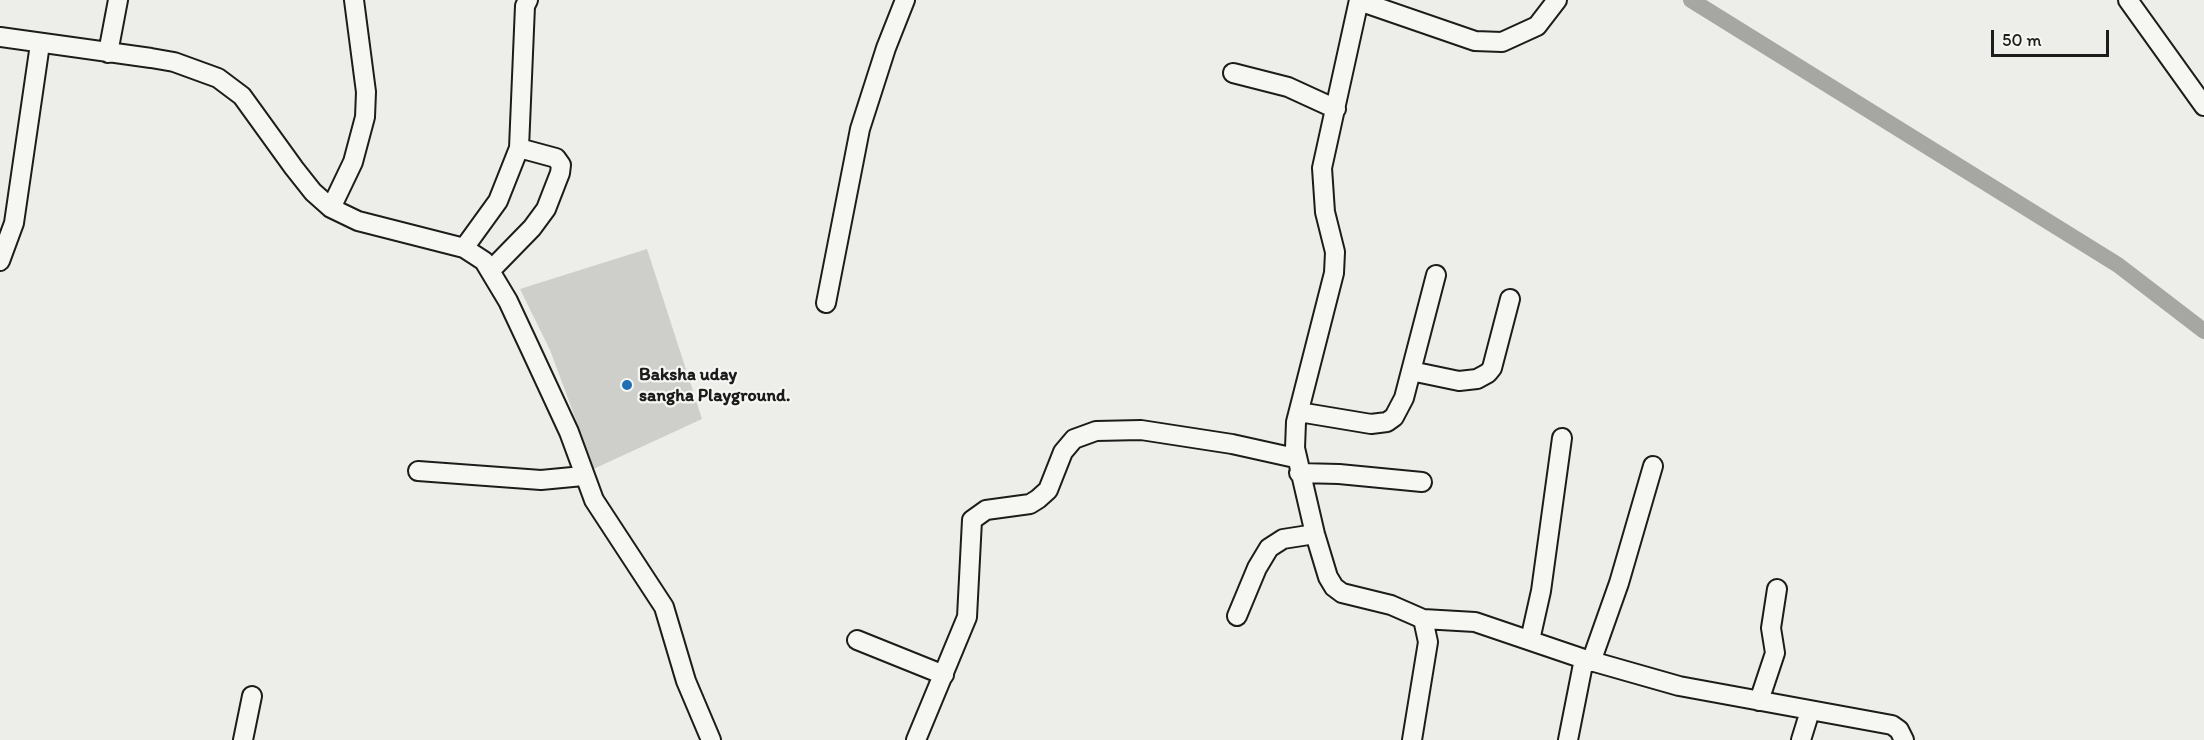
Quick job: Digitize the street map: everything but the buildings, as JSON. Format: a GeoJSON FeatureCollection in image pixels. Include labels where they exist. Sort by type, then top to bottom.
{"type":"FeatureCollection","features":[{"type":"Feature","properties":{"kind":"street"},"geometry":{"type":"LineString","coordinates":[[108,53],[118,0]]}},
{"type":"Feature","properties":{"kind":"street"},"geometry":{"type":"LineString","coordinates":[[331,208],[353,162],[365,117],[366,92],[354,0]]}},
{"type":"Feature","properties":{"kind":"street"},"geometry":{"type":"LineString","coordinates":[[464,248],[498,201],[519,148],[525,6],[528,0]]}},
{"type":"Feature","properties":{"kind":"street"},"geometry":{"type":"LineString","coordinates":[[826,303],[860,129],[886,48],[905,0]]}},
{"type":"Feature","properties":{"kind":"street"},"geometry":{"type":"LineString","coordinates":[[1557,0],[1537,26],[1502,42],[1475,41],[1359,0],[1353,17],[1336,109],[1322,168],[1325,212],[1335,252],[1334,273],[1299,412],[1297,466],[1328,577],[1334,587],[1342,593],[1408,611],[1423,619],[1474,622],[1587,660],[1678,686],[1892,725],[1899,730],[1904,740]]}},
{"type":"Feature","properties":{"kind":"street"},"geometry":{"type":"LineString","coordinates":[[2128,0],[2204,106]]}},
{"type":"Feature","properties":{"kind":"street"},"geometry":{"type":"LineString","coordinates":[[0,37],[174,62],[218,78],[242,96],[294,168],[331,208],[358,221],[464,248],[484,261],[491,270],[569,432],[583,476],[594,500],[664,607],[686,681],[711,740]]}},
{"type":"Feature","properties":{"kind":"street"},"geometry":{"type":"LineString","coordinates":[[0,261],[14,224],[40,44]]}},
{"type":"Feature","properties":{"kind":"street"},"geometry":{"type":"LineString","coordinates":[[1233,73],[1288,87],[1336,109]]}},
{"type":"Feature","properties":{"kind":"street"},"geometry":{"type":"LineString","coordinates":[[491,270],[532,228],[546,209],[560,172],[561,165],[556,158],[519,148]]}},
{"type":"Feature","properties":{"kind":"street"},"geometry":{"type":"LineString","coordinates":[[1299,412],[1371,424],[1387,422],[1394,417],[1404,398],[1436,276]]}},
{"type":"Feature","properties":{"kind":"street"},"geometry":{"type":"LineString","coordinates":[[1411,371],[1459,381],[1477,379],[1488,374],[1492,369],[1510,299]]}},
{"type":"Feature","properties":{"kind":"street"},"geometry":{"type":"LineString","coordinates":[[916,740],[967,617],[972,520],[986,510],[1030,504],[1038,499],[1048,490],[1063,452],[1074,439],[1096,431],[1142,430],[1232,444],[1297,466],[1339,474],[1422,482]]}},
{"type":"Feature","properties":{"kind":"street"},"geometry":{"type":"LineString","coordinates":[[1530,640],[1543,579],[1562,438]]}},
{"type":"Feature","properties":{"kind":"street"},"geometry":{"type":"LineString","coordinates":[[1568,740],[1587,660],[1619,583],[1653,466]]}},
{"type":"Feature","properties":{"kind":"street"},"geometry":{"type":"LineString","coordinates":[[418,471],[541,480],[583,476]]}},
{"type":"Feature","properties":{"kind":"street"},"geometry":{"type":"LineString","coordinates":[[1237,616],[1257,568],[1269,548],[1283,539],[1315,534]]}},
{"type":"Feature","properties":{"kind":"street"},"geometry":{"type":"LineString","coordinates":[[1759,701],[1775,653],[1771,628],[1778,589]]}},
{"type":"Feature","properties":{"kind":"street"},"geometry":{"type":"LineString","coordinates":[[1412,740],[1428,642],[1423,619]]}},
{"type":"Feature","properties":{"kind":"street"},"geometry":{"type":"LineString","coordinates":[[857,640],[944,675]]}},
{"type":"Feature","properties":{"kind":"street"},"geometry":{"type":"LineString","coordinates":[[243,740],[252,696]]}},
{"type":"Feature","properties":{"kind":"street"},"geometry":{"type":"LineString","coordinates":[[1801,740],[1810,711]]}},
{"type":"Feature","properties":{"kind":"shaded area","name":"Baksha uday sangha Playground."},"geometry":{"type":"Polygon","coordinates":[[[647,249],[702,419],[589,471],[579,428],[550,350],[520,289],[647,249]]]}},
{"type":"Feature","properties":{"kind":"waterway"},"geometry":{"type":"LineString","coordinates":[[1691,0],[2118,265],[2204,331]]}},
{"type":"Feature","properties":{"kind":"place","name":"Baksha uday sangha Playground."},"geometry":{"type":"Point","coordinates":[627,385]}}]}
